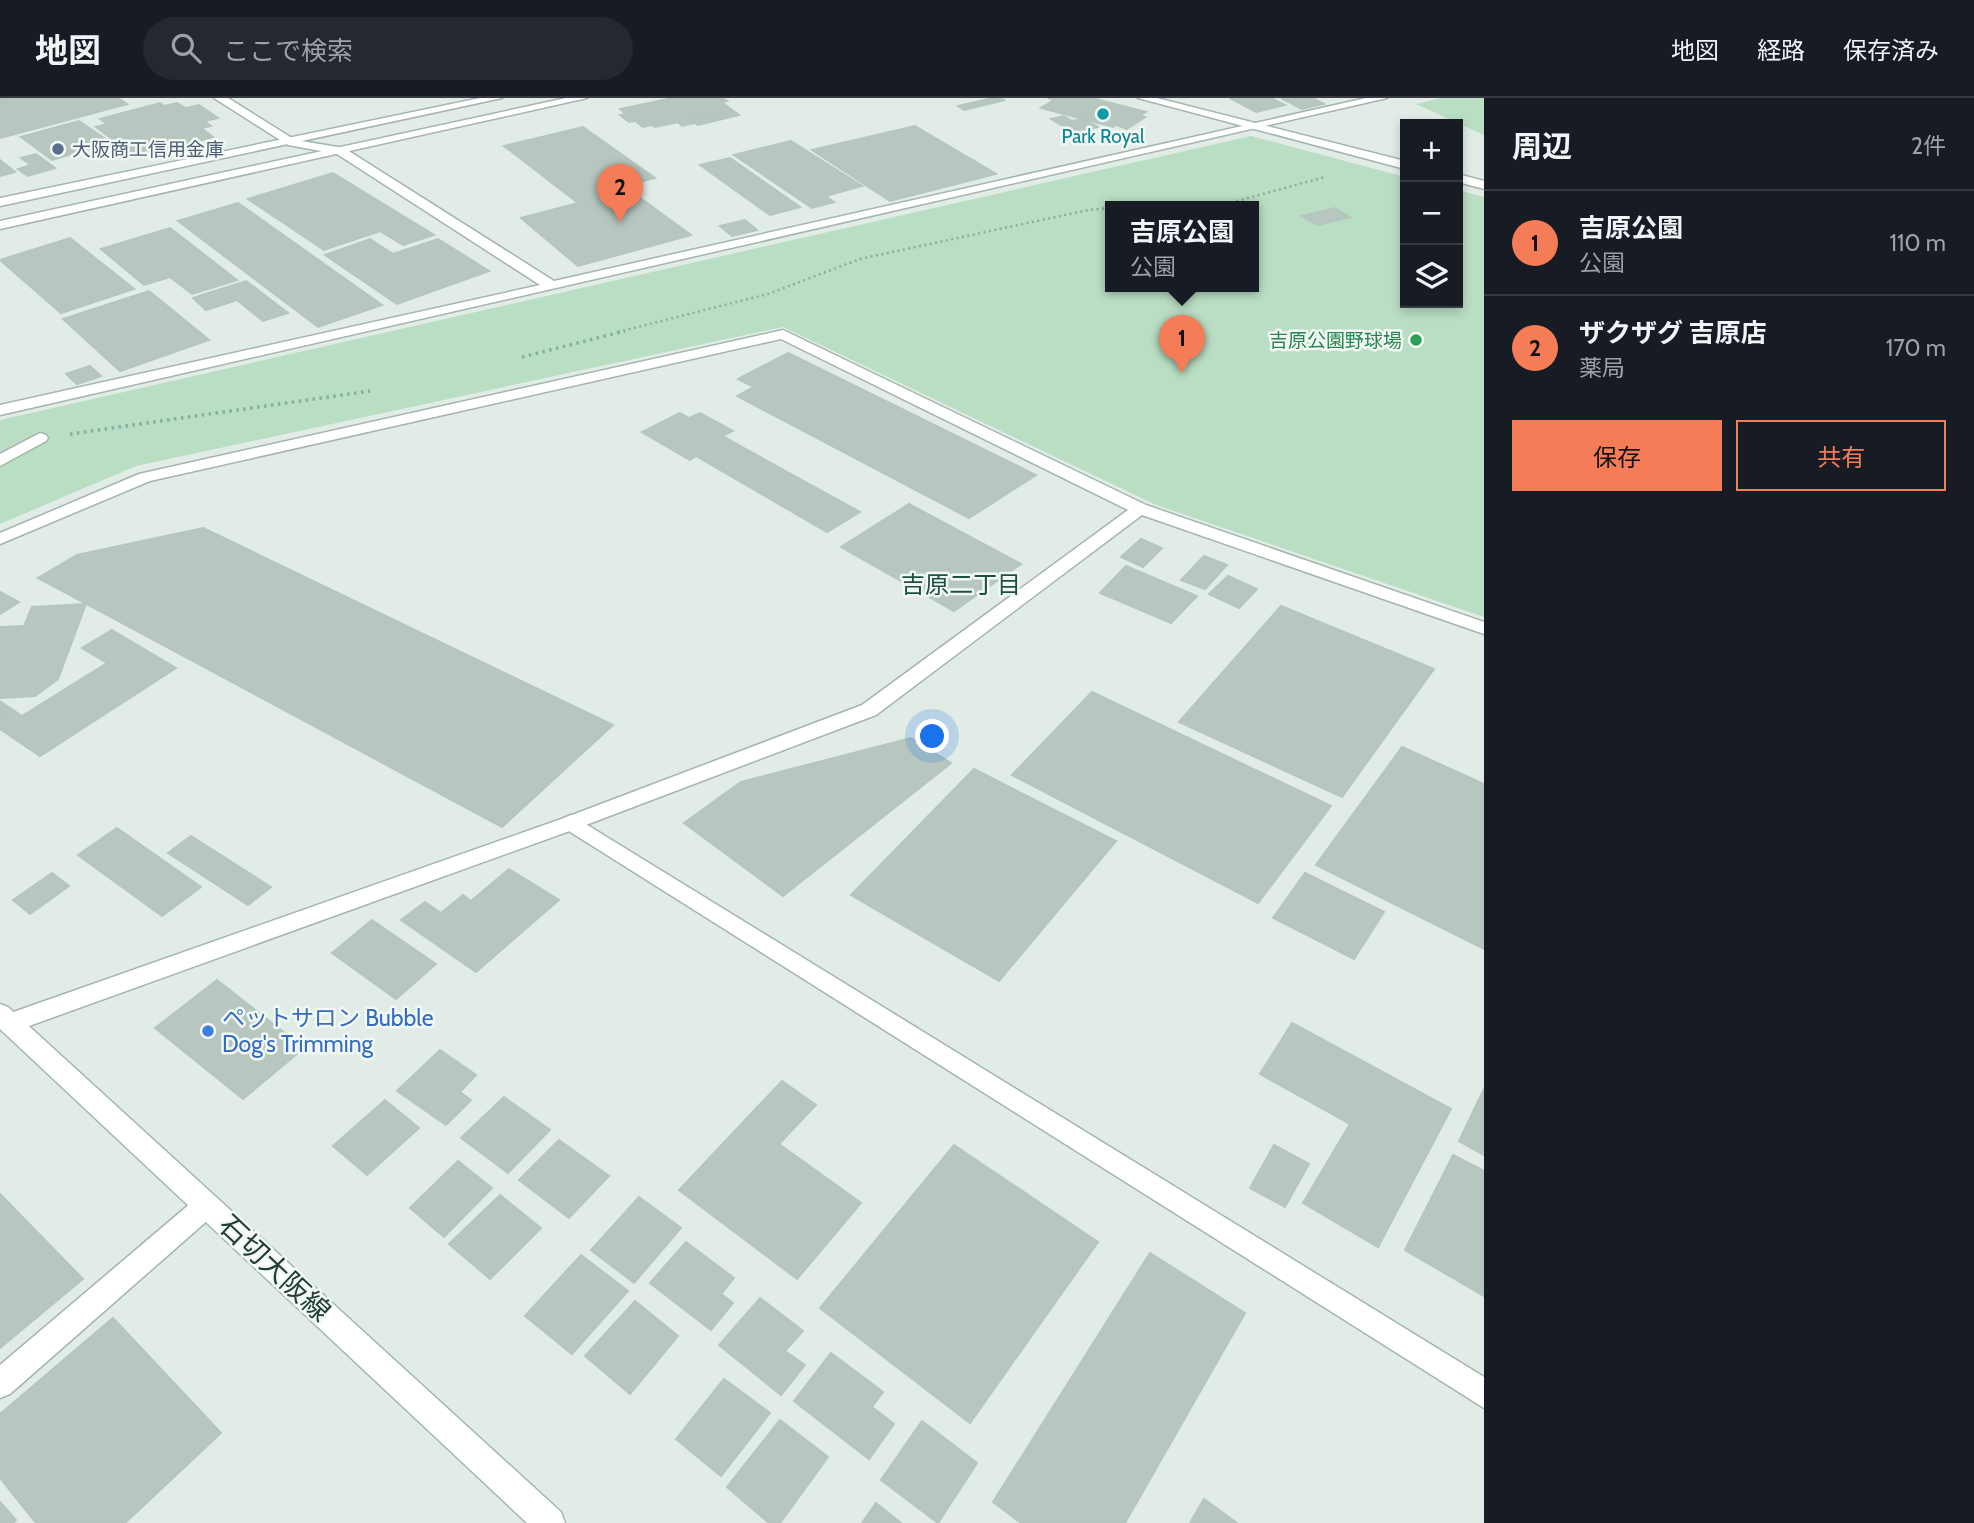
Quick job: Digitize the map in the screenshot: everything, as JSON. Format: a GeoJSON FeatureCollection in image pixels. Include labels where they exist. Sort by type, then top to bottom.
{"type":"FeatureCollection","features":[{"type":"Feature","properties":{"kind":"street"},"geometry":{"type":"LineString","coordinates":[[220,98],[292,142],[340,151],[551,286]]}},
{"type":"Feature","properties":{"kind":"street"},"geometry":{"type":"LineString","coordinates":[[0,202],[496,98]]}},
{"type":"Feature","properties":{"kind":"street"},"geometry":{"type":"LineString","coordinates":[[0,225],[581,98]]}},
{"type":"Feature","properties":{"kind":"street"},"geometry":{"type":"LineString","coordinates":[[1144,98],[1400,164]]}},
{"type":"Feature","properties":{"kind":"street"},"geometry":{"type":"LineString","coordinates":[[0,410],[1381,98]]}},
{"type":"Feature","properties":{"kind":"street"},"geometry":{"type":"LineString","coordinates":[[1463,179],[1484,185]]}},
{"type":"Feature","properties":{"kind":"street"},"geometry":{"type":"LineString","coordinates":[[0,539],[145,477],[783,334],[1140,509],[1484,628]]}},
{"type":"Feature","properties":{"kind":"street"},"geometry":{"type":"LineString","coordinates":[[0,461],[40,438]]}},
{"type":"Feature","properties":{"kind":"street"},"geometry":{"type":"LineString","coordinates":[[3,1022],[571,823],[869,710],[1140,509]]}},
{"type":"Feature","properties":{"kind":"street"},"geometry":{"type":"LineString","coordinates":[[571,823],[1484,1394]]}},
{"type":"Feature","properties":{"kind":"street","name":"石切大阪線"},"geometry":{"type":"LineString","coordinates":[[3,1022],[206,1205],[550,1523]]}},
{"type":"Feature","properties":{"kind":"street"},"geometry":{"type":"LineString","coordinates":[[0,1384],[206,1205]]}},
{"type":"Feature","properties":{"kind":"path"},"geometry":{"type":"LineString","coordinates":[[1237,201],[1388,160]]}},
{"type":"Feature","properties":{"kind":"path"},"geometry":{"type":"LineString","coordinates":[[516,359],[768,295],[860,258],[1105,208]]}},
{"type":"Feature","properties":{"kind":"path"},"geometry":{"type":"LineString","coordinates":[[40,438],[370,391]]}},
{"type":"Feature","properties":{"kind":"green space"},"geometry":{"type":"Polygon","coordinates":[[[1441,98],[1484,98],[1484,135],[1463,125],[1463,119],[1449,119],[1416,104],[1441,98]]]}},
{"type":"Feature","properties":{"kind":"green space"},"geometry":{"type":"Polygon","coordinates":[[[1251,136],[1400,176],[1400,308],[1463,308],[1463,191],[1484,197],[1484,617],[1156,505],[783,327],[136,466],[0,524],[0,420],[1251,136]]]}},
{"type":"Feature","properties":{"kind":"building"},"geometry":{"type":"Polygon","coordinates":[[[0,98],[118,98],[127,104],[0,138],[0,98]]]}},
{"type":"Feature","properties":{"kind":"building"},"geometry":{"type":"Polygon","coordinates":[[[673,98],[722,98],[727,101],[722,102],[728,107],[719,109],[723,112],[689,119],[694,123],[682,126],[678,122],[643,127],[620,115],[626,114],[620,109],[673,98]]]}},
{"type":"Feature","properties":{"kind":"building"},"geometry":{"type":"Polygon","coordinates":[[[993,98],[1005,100],[964,110],[958,106],[993,98]]]}},
{"type":"Feature","properties":{"kind":"building","name":"Park Royal"},"geometry":{"type":"Polygon","coordinates":[[[1048,98],[1092,98],[1146,112],[1140,116],[1145,117],[1127,129],[1116,125],[1113,127],[1041,108],[1054,100],[1048,98]]]}},
{"type":"Feature","properties":{"kind":"building"},"geometry":{"type":"Polygon","coordinates":[[[1230,98],[1271,98],[1285,105],[1256,112],[1230,98]]]}},
{"type":"Feature","properties":{"kind":"building"},"geometry":{"type":"Polygon","coordinates":[[[1281,98],[1312,98],[1324,104],[1302,109],[1281,98]]]}},
{"type":"Feature","properties":{"kind":"building"},"geometry":{"type":"Polygon","coordinates":[[[160,103],[164,106],[177,103],[186,108],[199,105],[218,118],[204,121],[211,126],[201,128],[213,137],[152,154],[147,150],[132,154],[96,127],[107,124],[100,119],[160,103]]]}},
{"type":"Feature","properties":{"kind":"building"},"geometry":{"type":"Polygon","coordinates":[[[728,107],[739,115],[698,125],[689,119],[723,112],[719,109],[728,107]]]}},
{"type":"Feature","properties":{"kind":"building"},"geometry":{"type":"Polygon","coordinates":[[[1064,116],[1072,121],[1082,119],[1098,127],[1074,133],[1051,119],[1064,116]]]}},
{"type":"Feature","properties":{"kind":"building"},"geometry":{"type":"Polygon","coordinates":[[[79,121],[111,143],[52,160],[21,137],[79,121]]]}},
{"type":"Feature","properties":{"kind":"building"},"geometry":{"type":"Polygon","coordinates":[[[915,126],[996,174],[890,201],[812,150],[915,126]]]}},
{"type":"Feature","properties":{"kind":"building"},"geometry":{"type":"Polygon","coordinates":[[[583,127],[655,178],[624,186],[691,235],[578,266],[521,218],[578,203],[504,146],[583,127]]]}},
{"type":"Feature","properties":{"kind":"building"},"geometry":{"type":"Polygon","coordinates":[[[791,141],[862,186],[826,196],[834,202],[812,208],[734,155],[791,141]]]}},
{"type":"Feature","properties":{"kind":"building"},"geometry":{"type":"Polygon","coordinates":[[[36,154],[55,168],[28,176],[18,169],[31,165],[21,158],[36,154]]]}},
{"type":"Feature","properties":{"kind":"building"},"geometry":{"type":"Polygon","coordinates":[[[730,158],[800,207],[770,215],[700,165],[730,158]]]}},
{"type":"Feature","properties":{"kind":"building"},"geometry":{"type":"Polygon","coordinates":[[[0,160],[15,172],[0,176],[0,160]]]}},
{"type":"Feature","properties":{"kind":"building"},"geometry":{"type":"Polygon","coordinates":[[[333,173],[434,235],[403,245],[380,231],[324,250],[248,199],[333,173]]]}},
{"type":"Feature","properties":{"kind":"building"},"geometry":{"type":"Polygon","coordinates":[[[238,203],[382,305],[318,327],[178,221],[238,203]]]}},
{"type":"Feature","properties":{"kind":"building"},"geometry":{"type":"Polygon","coordinates":[[[1335,208],[1350,217],[1318,225],[1302,216],[1335,208]]]}},
{"type":"Feature","properties":{"kind":"building"},"geometry":{"type":"Polygon","coordinates":[[[745,220],[757,230],[732,236],[720,226],[745,220]]]}},
{"type":"Feature","properties":{"kind":"building"},"geometry":{"type":"Polygon","coordinates":[[[170,228],[237,280],[192,294],[170,277],[144,285],[101,249],[170,228]]]}},
{"type":"Feature","properties":{"kind":"building"},"geometry":{"type":"Polygon","coordinates":[[[70,238],[134,289],[61,313],[0,260],[70,238]]]}},
{"type":"Feature","properties":{"kind":"building"},"geometry":{"type":"Polygon","coordinates":[[[370,239],[393,254],[438,239],[489,271],[397,304],[325,255],[370,239]]]}},
{"type":"Feature","properties":{"kind":"building"},"geometry":{"type":"Polygon","coordinates":[[[246,281],[288,313],[263,321],[237,300],[206,310],[193,298],[246,281]]]}},
{"type":"Feature","properties":{"kind":"building"},"geometry":{"type":"Polygon","coordinates":[[[149,291],[209,340],[120,371],[63,319],[149,291]]]}},
{"type":"Feature","properties":{"kind":"building"},"geometry":{"type":"Polygon","coordinates":[[[788,353],[1036,475],[969,518],[737,396],[754,387],[738,379],[788,353]]]}},
{"type":"Feature","properties":{"kind":"building"},"geometry":{"type":"Polygon","coordinates":[[[90,366],[101,376],[77,384],[66,374],[90,366]]]}},
{"type":"Feature","properties":{"kind":"building"},"geometry":{"type":"Polygon","coordinates":[[[680,413],[689,418],[700,413],[733,431],[722,436],[860,512],[827,532],[696,456],[690,460],[642,432],[680,413]]]}},
{"type":"Feature","properties":{"kind":"building"},"geometry":{"type":"Polygon","coordinates":[[[909,504],[1021,564],[954,611],[841,547],[909,504]]]}},
{"type":"Feature","properties":{"kind":"building"},"geometry":{"type":"Polygon","coordinates":[[[203,528],[613,725],[502,827],[38,578],[77,555],[203,528]]]}},
{"type":"Feature","properties":{"kind":"building"},"geometry":{"type":"Polygon","coordinates":[[[1141,539],[1162,548],[1143,567],[1121,557],[1141,539]]]}},
{"type":"Feature","properties":{"kind":"building"},"geometry":{"type":"Polygon","coordinates":[[[1204,556],[1227,565],[1205,589],[1181,580],[1204,556]]]}},
{"type":"Feature","properties":{"kind":"building"},"geometry":{"type":"Polygon","coordinates":[[[1126,566],[1197,596],[1171,623],[1100,593],[1126,566]]]}},
{"type":"Feature","properties":{"kind":"building"},"geometry":{"type":"Polygon","coordinates":[[[1228,576],[1257,589],[1239,608],[1209,594],[1228,576]]]}},
{"type":"Feature","properties":{"kind":"building"},"geometry":{"type":"Polygon","coordinates":[[[0,592],[19,602],[0,614],[0,592]]]}},
{"type":"Feature","properties":{"kind":"building"},"geometry":{"type":"Polygon","coordinates":[[[86,604],[58,679],[35,696],[0,698],[0,627],[24,626],[32,607],[86,604]]]}},
{"type":"Feature","properties":{"kind":"building"},"geometry":{"type":"Polygon","coordinates":[[[1281,606],[1434,669],[1342,797],[1179,722],[1281,606]]]}},
{"type":"Feature","properties":{"kind":"building"},"geometry":{"type":"Polygon","coordinates":[[[112,630],[176,668],[40,756],[0,729],[1,702],[22,716],[107,663],[82,648],[112,630]]]}},
{"type":"Feature","properties":{"kind":"building"},"geometry":{"type":"Polygon","coordinates":[[[1092,692],[1331,806],[1258,903],[1012,775],[1092,692]]]}},
{"type":"Feature","properties":{"kind":"building"},"geometry":{"type":"Polygon","coordinates":[[[911,738],[951,763],[783,896],[684,823],[741,782],[911,738]]]}},
{"type":"Feature","properties":{"kind":"building"},"geometry":{"type":"Polygon","coordinates":[[[1402,747],[1484,784],[1484,949],[1316,865],[1402,747]]]}},
{"type":"Feature","properties":{"kind":"building"},"geometry":{"type":"Polygon","coordinates":[[[974,769],[1116,841],[999,981],[851,895],[974,769]]]}},
{"type":"Feature","properties":{"kind":"building"},"geometry":{"type":"Polygon","coordinates":[[[117,828],[201,887],[162,916],[78,855],[117,828]]]}},
{"type":"Feature","properties":{"kind":"building"},"geometry":{"type":"Polygon","coordinates":[[[191,836],[271,887],[248,905],[168,853],[191,836]]]}},
{"type":"Feature","properties":{"kind":"building"},"geometry":{"type":"Polygon","coordinates":[[[509,869],[559,900],[476,972],[401,920],[425,902],[441,913],[463,895],[471,901],[509,869]]]}},
{"type":"Feature","properties":{"kind":"building"},"geometry":{"type":"Polygon","coordinates":[[[52,873],[69,886],[30,914],[13,900],[52,873]]]}},
{"type":"Feature","properties":{"kind":"building"},"geometry":{"type":"Polygon","coordinates":[[[1305,873],[1384,912],[1354,959],[1273,918],[1305,873]]]}},
{"type":"Feature","properties":{"kind":"building"},"geometry":{"type":"Polygon","coordinates":[[[372,920],[436,964],[396,999],[332,953],[372,920]]]}},
{"type":"Feature","properties":{"kind":"building"},"geometry":{"type":"Polygon","coordinates":[[[217,980],[304,1048],[243,1099],[155,1028],[217,980]]]}},
{"type":"Feature","properties":{"kind":"building"},"geometry":{"type":"Polygon","coordinates":[[[1292,1023],[1451,1109],[1378,1247],[1303,1203],[1350,1124],[1260,1074],[1292,1023]]]}},
{"type":"Feature","properties":{"kind":"building"},"geometry":{"type":"Polygon","coordinates":[[[440,1050],[476,1075],[460,1092],[471,1100],[446,1125],[397,1091],[440,1050]]]}},
{"type":"Feature","properties":{"kind":"building"},"geometry":{"type":"Polygon","coordinates":[[[782,1081],[816,1105],[779,1144],[861,1203],[797,1279],[679,1190],[782,1081]]]}},
{"type":"Feature","properties":{"kind":"building"},"geometry":{"type":"Polygon","coordinates":[[[1484,1089],[1484,1155],[1459,1141],[1484,1089]]]}},
{"type":"Feature","properties":{"kind":"building"},"geometry":{"type":"Polygon","coordinates":[[[504,1097],[550,1130],[508,1173],[461,1138],[504,1097]]]}},
{"type":"Feature","properties":{"kind":"building"},"geometry":{"type":"Polygon","coordinates":[[[385,1100],[419,1128],[367,1175],[333,1146],[385,1100]]]}},
{"type":"Feature","properties":{"kind":"building"},"geometry":{"type":"Polygon","coordinates":[[[559,1140],[609,1176],[569,1218],[519,1180],[559,1140]]]}},
{"type":"Feature","properties":{"kind":"building"},"geometry":{"type":"Polygon","coordinates":[[[954,1145],[1098,1242],[970,1423],[820,1308],[954,1145]]]}},
{"type":"Feature","properties":{"kind":"building"},"geometry":{"type":"Polygon","coordinates":[[[1274,1145],[1309,1164],[1285,1207],[1250,1188],[1274,1145]]]}},
{"type":"Feature","properties":{"kind":"building"},"geometry":{"type":"Polygon","coordinates":[[[1453,1155],[1484,1171],[1484,1296],[1405,1250],[1453,1155]]]}},
{"type":"Feature","properties":{"kind":"building"},"geometry":{"type":"Polygon","coordinates":[[[458,1161],[492,1188],[444,1237],[410,1208],[458,1161]]]}},
{"type":"Feature","properties":{"kind":"building"},"geometry":{"type":"Polygon","coordinates":[[[0,1194],[83,1279],[0,1348],[0,1194]]]}},
{"type":"Feature","properties":{"kind":"building"},"geometry":{"type":"Polygon","coordinates":[[[500,1195],[541,1228],[490,1279],[449,1244],[500,1195]]]}},
{"type":"Feature","properties":{"kind":"building"},"geometry":{"type":"Polygon","coordinates":[[[639,1197],[681,1228],[634,1283],[591,1250],[639,1197]]]}},
{"type":"Feature","properties":{"kind":"building"},"geometry":{"type":"Polygon","coordinates":[[[686,1242],[734,1278],[721,1294],[733,1303],[711,1330],[650,1283],[686,1242]]]}},
{"type":"Feature","properties":{"kind":"building"},"geometry":{"type":"Polygon","coordinates":[[[1150,1253],[1245,1313],[1125,1523],[1021,1523],[993,1502],[1150,1253]]]}},
{"type":"Feature","properties":{"kind":"building"},"geometry":{"type":"Polygon","coordinates":[[[581,1255],[628,1291],[572,1354],[525,1316],[581,1255]]]}},
{"type":"Feature","properties":{"kind":"building"},"geometry":{"type":"Polygon","coordinates":[[[760,1298],[803,1331],[785,1351],[805,1365],[781,1395],[719,1345],[760,1298]]]}},
{"type":"Feature","properties":{"kind":"building"},"geometry":{"type":"Polygon","coordinates":[[[635,1301],[678,1336],[630,1394],[585,1356],[635,1301]]]}},
{"type":"Feature","properties":{"kind":"building"},"geometry":{"type":"Polygon","coordinates":[[[113,1318],[221,1433],[125,1523],[36,1523],[0,1478],[0,1414],[113,1318]]]}},
{"type":"Feature","properties":{"kind":"building"},"geometry":{"type":"Polygon","coordinates":[[[831,1353],[883,1392],[872,1407],[894,1424],[869,1459],[794,1401],[831,1353]]]}},
{"type":"Feature","properties":{"kind":"building"},"geometry":{"type":"Polygon","coordinates":[[[724,1379],[770,1413],[721,1476],[676,1439],[724,1379]]]}},
{"type":"Feature","properties":{"kind":"building"},"geometry":{"type":"Polygon","coordinates":[[[780,1420],[828,1457],[780,1523],[769,1523],[727,1487],[780,1420]]]}},
{"type":"Feature","properties":{"kind":"building"},"geometry":{"type":"Polygon","coordinates":[[[922,1421],[977,1463],[938,1523],[881,1480],[922,1421]]]}},
{"type":"Feature","properties":{"kind":"building"},"geometry":{"type":"Polygon","coordinates":[[[1204,1499],[1237,1523],[1190,1523],[1204,1499]]]}},
{"type":"Feature","properties":{"kind":"building"},"geometry":{"type":"Polygon","coordinates":[[[0,1502],[16,1520],[13,1523],[0,1523],[0,1502]]]}},
{"type":"Feature","properties":{"kind":"building"},"geometry":{"type":"Polygon","coordinates":[[[876,1503],[901,1523],[862,1523],[876,1503]]]}},
{"type":"Feature","properties":{"kind":"place","name":"Park Royal"},"geometry":{"type":"Point","coordinates":[1103,114]}},
{"type":"Feature","properties":{"kind":"place","name":"大阪商工信用金庫"},"geometry":{"type":"Point","coordinates":[58,149]}},
{"type":"Feature","properties":{"kind":"place","name":"ザクザグ 吉原店"},"geometry":{"type":"Point","coordinates":[620,222]}},
{"type":"Feature","properties":{"kind":"place","name":"吉原公園野球場"},"geometry":{"type":"Point","coordinates":[1416,340]}},
{"type":"Feature","properties":{"kind":"place","name":"吉原公園"},"geometry":{"type":"Point","coordinates":[1182,373]}},
{"type":"Feature","properties":{"kind":"place","name":"ペットサロン Bubble Dog's Trimming"},"geometry":{"type":"Point","coordinates":[208,1031]}},
{"type":"Feature","properties":{"kind":"district","name":"吉原二丁目"},"geometry":{"type":"Point","coordinates":[961,584]}}]}
